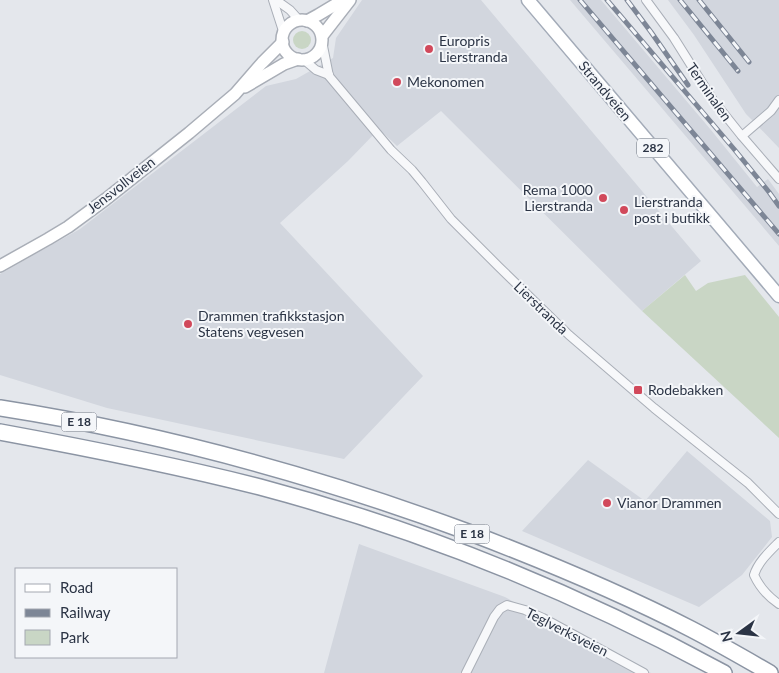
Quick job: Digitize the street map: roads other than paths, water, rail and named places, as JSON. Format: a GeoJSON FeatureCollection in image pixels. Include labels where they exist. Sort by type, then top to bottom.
{"type":"FeatureCollection","features":[{"type":"Feature","properties":{"kind":"highway","name":"E 18"},"geometry":{"type":"LineString","coordinates":[[0,408],[95,425],[201,449],[305,478],[427,517],[536,559],[623,596],[692,629],[770,673]]}},
{"type":"Feature","properties":{"kind":"highway","name":"E 18"},"geometry":{"type":"LineString","coordinates":[[0,432],[94,449],[207,474],[383,525],[476,558],[579,600],[678,648],[724,673]]}},
{"type":"Feature","properties":{"kind":"main road","name":"Strandveien"},"geometry":{"type":"LineString","coordinates":[[528,0],[779,296]]}},
{"type":"Feature","properties":{"kind":"street"},"geometry":{"type":"LineString","coordinates":[[274,0],[303,20],[315,25],[322,38]]}},
{"type":"Feature","properties":{"kind":"street"},"geometry":{"type":"LineString","coordinates":[[274,0],[286,51],[300,59],[314,56],[318,52],[322,38],[350,0]]}},
{"type":"Feature","properties":{"kind":"street"},"geometry":{"type":"LineString","coordinates":[[283,38],[290,25],[343,0]]}},
{"type":"Feature","properties":{"kind":"street","name":"Terminalen"},"geometry":{"type":"LineString","coordinates":[[646,0],[674,38],[714,100],[779,179]]}},
{"type":"Feature","properties":{"kind":"street","name":"Jensvollveien"},"geometry":{"type":"LineString","coordinates":[[0,266],[68,227],[189,133],[235,94],[283,38]]}},
{"type":"Feature","properties":{"kind":"street","name":"Lierstranda"},"geometry":{"type":"LineString","coordinates":[[322,38],[329,75],[391,150],[412,170],[447,214],[540,308],[601,364],[748,483],[779,514]]}},
{"type":"Feature","properties":{"kind":"street","name":"Jensvollveien"},"geometry":{"type":"LineString","coordinates":[[235,94],[284,64],[300,59]]}},
{"type":"Feature","properties":{"kind":"street","name":"Lierstranda"},"geometry":{"type":"LineString","coordinates":[[300,59],[316,70],[329,75]]}},
{"type":"Feature","properties":{"kind":"street"},"geometry":{"type":"LineString","coordinates":[[742,136],[767,114],[779,100]]}},
{"type":"Feature","properties":{"kind":"street"},"geometry":{"type":"LineString","coordinates":[[779,542],[756,568],[754,575],[760,587],[779,604]]}},
{"type":"Feature","properties":{"kind":"street","name":"Teglverksveien"},"geometry":{"type":"LineString","coordinates":[[466,673],[494,617],[506,605],[525,610],[543,618],[644,673]]}},
{"type":"Feature","properties":{"kind":"railway"},"geometry":{"type":"LineString","coordinates":[[580,0],[779,234]]}},
{"type":"Feature","properties":{"kind":"railway"},"geometry":{"type":"LineString","coordinates":[[607,0],[734,149],[779,206]]}},
{"type":"Feature","properties":{"kind":"railway"},"geometry":{"type":"LineString","coordinates":[[627,0],[688,85]]}},
{"type":"Feature","properties":{"kind":"railway"},"geometry":{"type":"LineString","coordinates":[[680,0],[738,71]]}},
{"type":"Feature","properties":{"kind":"railway"},"geometry":{"type":"LineString","coordinates":[[699,0],[749,62]]}},
{"type":"Feature","properties":{"kind":"place","name":"Europris Lierstranda"},"geometry":{"type":"Point","coordinates":[429,49]}},
{"type":"Feature","properties":{"kind":"place","name":"Mekonomen"},"geometry":{"type":"Point","coordinates":[397,82]}},
{"type":"Feature","properties":{"kind":"place","name":"Rema 1000 Lierstranda"},"geometry":{"type":"Point","coordinates":[603,198]}},
{"type":"Feature","properties":{"kind":"place","name":"Lierstranda post i butikk"},"geometry":{"type":"Point","coordinates":[624,210]}},
{"type":"Feature","properties":{"kind":"place","name":"Drammen trafikkstasjon Statens vegvesen"},"geometry":{"type":"Point","coordinates":[188,324]}},
{"type":"Feature","properties":{"kind":"place","name":"Rodebakken"},"geometry":{"type":"Point","coordinates":[638,390]}},
{"type":"Feature","properties":{"kind":"place","name":"Vianor Drammen"},"geometry":{"type":"Point","coordinates":[607,503]}}]}
